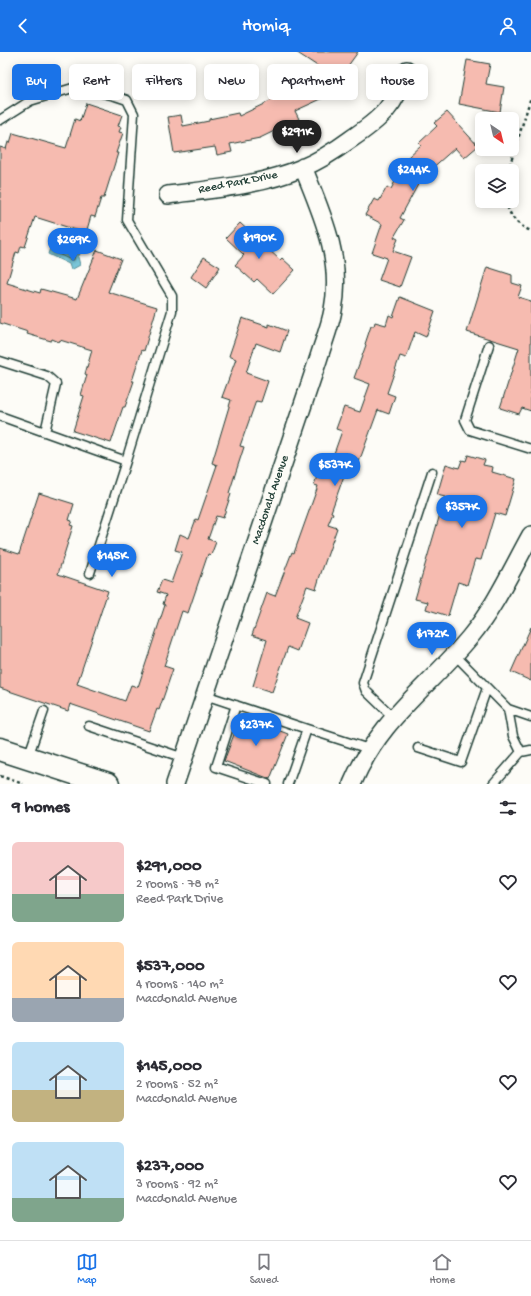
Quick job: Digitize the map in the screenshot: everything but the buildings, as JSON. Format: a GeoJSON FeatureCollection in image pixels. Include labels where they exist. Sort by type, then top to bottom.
{"type":"FeatureCollection","features":[{"type":"Feature","properties":{"kind":"main road"},"geometry":{"type":"LineString","coordinates":[[0,749],[108,784]]}},
{"type":"Feature","properties":{"kind":"street","name":"Reed Park Drive"},"geometry":{"type":"LineString","coordinates":[[168,195],[237,186],[276,177],[303,167],[339,147],[379,119],[395,100]]}},
{"type":"Feature","properties":{"kind":"street","name":"Macdonald Avenue"},"geometry":{"type":"LineString","coordinates":[[175,784],[318,360],[333,310],[336,275],[330,240],[303,167]]}},
{"type":"Feature","properties":{"kind":"street"},"geometry":{"type":"LineString","coordinates":[[352,784],[369,749],[393,718],[470,637],[490,609],[531,535]]}},
{"type":"Feature","properties":{"kind":"lane"},"geometry":{"type":"LineString","coordinates":[[0,120],[30,101],[76,87],[127,100],[134,114],[127,220],[172,296],[172,312],[90,573]]}},
{"type":"Feature","properties":{"kind":"lane"},"geometry":{"type":"LineString","coordinates":[[489,345],[465,420],[470,430],[531,449]]}},
{"type":"Feature","properties":{"kind":"lane"},"geometry":{"type":"LineString","coordinates":[[0,361],[47,376],[56,384],[45,432]]}},
{"type":"Feature","properties":{"kind":"lane"},"geometry":{"type":"LineString","coordinates":[[0,416],[126,461]]}},
{"type":"Feature","properties":{"kind":"lane"},"geometry":{"type":"LineString","coordinates":[[393,718],[366,691],[363,683],[432,472]]}},
{"type":"Feature","properties":{"kind":"lane"},"geometry":{"type":"LineString","coordinates":[[454,654],[508,709],[531,716]]}},
{"type":"Feature","properties":{"kind":"lane"},"geometry":{"type":"LineString","coordinates":[[418,748],[461,762],[487,688]]}},
{"type":"Feature","properties":{"kind":"lane"},"geometry":{"type":"LineString","coordinates":[[205,695],[369,749]]}},
{"type":"Feature","properties":{"kind":"lane"},"geometry":{"type":"LineString","coordinates":[[236,705],[216,767],[267,784]]}},
{"type":"Feature","properties":{"kind":"lane"},"geometry":{"type":"LineString","coordinates":[[508,709],[513,736],[521,752]]}},
{"type":"Feature","properties":{"kind":"lane"},"geometry":{"type":"LineString","coordinates":[[28,757],[44,710]]}},
{"type":"Feature","properties":{"kind":"lane"},"geometry":{"type":"LineString","coordinates":[[90,726],[184,758]]}},
{"type":"Feature","properties":{"kind":"lane"},"geometry":{"type":"LineString","coordinates":[[288,784],[307,728]]}},
{"type":"Feature","properties":{"kind":"lane"},"geometry":{"type":"LineString","coordinates":[[493,784],[521,752],[531,750]]}},
{"type":"Feature","properties":{"kind":"path"},"geometry":{"type":"LineString","coordinates":[[510,164],[531,97]]}},
{"type":"Feature","properties":{"kind":"path"},"geometry":{"type":"LineString","coordinates":[[508,208],[511,216],[524,228],[531,231]]}},
{"type":"Feature","properties":{"kind":"path"},"geometry":{"type":"LineString","coordinates":[[0,776],[24,784]]}},
{"type":"Feature","properties":{"kind":"water"},"geometry":{"type":"Polygon","coordinates":[[[53,240],[76,246],[80,254],[78,257],[80,265],[71,270],[69,264],[48,254],[53,240]]]}}]}
